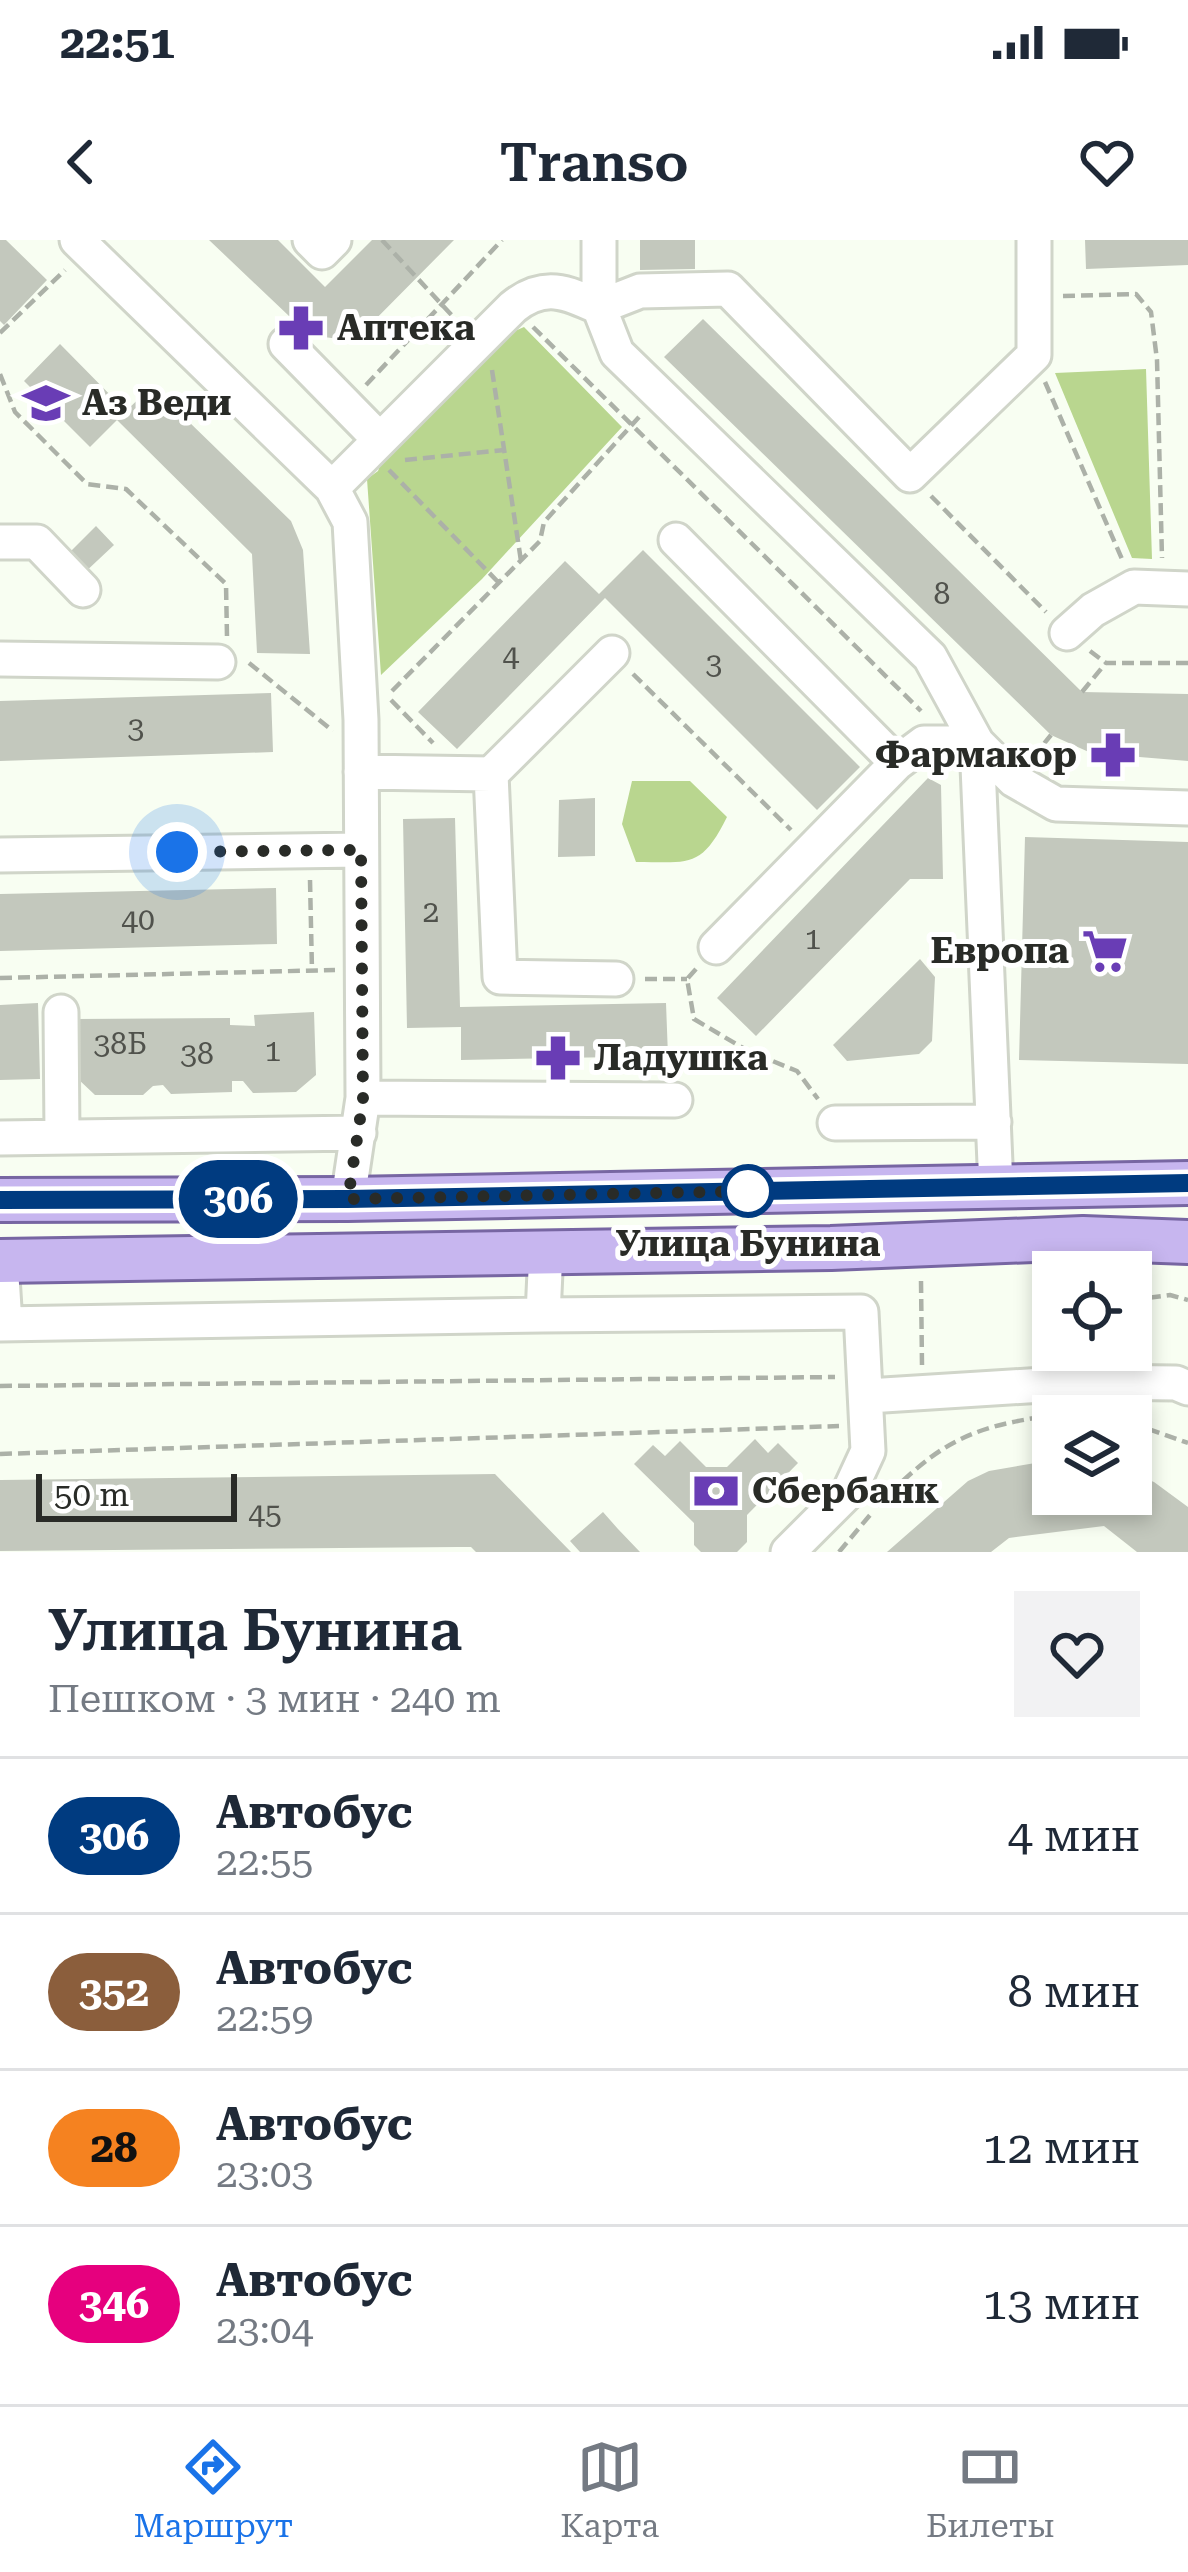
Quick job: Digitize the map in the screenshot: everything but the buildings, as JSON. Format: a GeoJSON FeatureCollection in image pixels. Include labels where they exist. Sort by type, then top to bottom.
{"type":"FeatureCollection","features":[{"type":"Feature","properties":{"kind":"main road"},"geometry":{"type":"LineString","coordinates":[[0,1200],[348,1199],[1188,1184]]}},
{"type":"Feature","properties":{"kind":"main road"},"geometry":{"type":"LineString","coordinates":[[0,1261],[920,1246],[1083,1238],[1188,1242]]}},
{"type":"Feature","properties":{"kind":"street"},"geometry":{"type":"LineString","coordinates":[[310,240],[322,252],[334,240]]}},
{"type":"Feature","properties":{"kind":"street"},"geometry":{"type":"LineString","coordinates":[[599,240],[599,307],[617,353],[930,657],[977,743],[1014,780],[1056,804],[1188,808]]}},
{"type":"Feature","properties":{"kind":"street"},"geometry":{"type":"LineString","coordinates":[[332,488],[380,451],[513,307],[530,293],[566,292],[599,307],[640,291],[728,289],[910,476],[1034,355],[1034,240]]}},
{"type":"Feature","properties":{"kind":"street"},"geometry":{"type":"LineString","coordinates":[[81,244],[332,488],[350,522],[365,970],[363,1099],[348,1199]]}},
{"type":"Feature","properties":{"kind":"street"},"geometry":{"type":"LineString","coordinates":[[286,344],[380,451]]}},
{"type":"Feature","properties":{"kind":"street"},"geometry":{"type":"LineString","coordinates":[[676,540],[897,763]]}},
{"type":"Feature","properties":{"kind":"street"},"geometry":{"type":"LineString","coordinates":[[0,542],[37,542],[82,590]]}},
{"type":"Feature","properties":{"kind":"street"},"geometry":{"type":"LineString","coordinates":[[1067,633],[1093,610],[1162,588]]}},
{"type":"Feature","properties":{"kind":"street"},"geometry":{"type":"LineString","coordinates":[[0,659],[229,653]]}},
{"type":"Feature","properties":{"kind":"street"},"geometry":{"type":"LineString","coordinates":[[477,774],[612,653]]}},
{"type":"Feature","properties":{"kind":"street"},"geometry":{"type":"LineString","coordinates":[[716,947],[897,763],[924,743],[977,743]]}},
{"type":"Feature","properties":{"kind":"street"},"geometry":{"type":"LineString","coordinates":[[977,743],[996,1187]]}},
{"type":"Feature","properties":{"kind":"street"},"geometry":{"type":"LineString","coordinates":[[361,756],[477,774]]}},
{"type":"Feature","properties":{"kind":"street"},"geometry":{"type":"LineString","coordinates":[[477,774],[500,977],[616,979]]}},
{"type":"Feature","properties":{"kind":"street"},"geometry":{"type":"LineString","coordinates":[[0,855],[361,850]]}},
{"type":"Feature","properties":{"kind":"street"},"geometry":{"type":"LineString","coordinates":[[61,1012],[62,1136]]}},
{"type":"Feature","properties":{"kind":"street"},"geometry":{"type":"LineString","coordinates":[[363,1099],[676,1100]]}},
{"type":"Feature","properties":{"kind":"street"},"geometry":{"type":"LineString","coordinates":[[835,1124],[994,1122]]}},
{"type":"Feature","properties":{"kind":"street"},"geometry":{"type":"LineString","coordinates":[[0,1138],[359,1133]]}},
{"type":"Feature","properties":{"kind":"street"},"geometry":{"type":"LineString","coordinates":[[543,1315],[546,1250]]}},
{"type":"Feature","properties":{"kind":"street"},"geometry":{"type":"LineString","coordinates":[[0,1261],[2,1324],[861,1312],[855,1387],[868,1451],[850,1490],[788,1552]]}},
{"type":"Feature","properties":{"kind":"street"},"geometry":{"type":"LineString","coordinates":[[855,1387],[922,1395],[1090,1382],[1176,1383],[1188,1388]]}},
{"type":"Feature","properties":{"kind":"path"},"geometry":{"type":"LineString","coordinates":[[382,240],[441,304],[482,338],[521,561]]}},
{"type":"Feature","properties":{"kind":"path"},"geometry":{"type":"LineString","coordinates":[[346,407],[502,240]]}},
{"type":"Feature","properties":{"kind":"path"},"geometry":{"type":"LineString","coordinates":[[0,332],[81,244]]}},
{"type":"Feature","properties":{"kind":"path"},"geometry":{"type":"LineString","coordinates":[[1034,296],[1136,294],[1151,312],[1162,588]]}},
{"type":"Feature","properties":{"kind":"path"},"geometry":{"type":"LineString","coordinates":[[513,307],[922,711]]}},
{"type":"Feature","properties":{"kind":"path"},"geometry":{"type":"LineString","coordinates":[[1034,355],[1162,588]]}},
{"type":"Feature","properties":{"kind":"path"},"geometry":{"type":"LineString","coordinates":[[0,374],[15,412],[87,484],[126,489],[226,584],[229,653],[361,756]]}},
{"type":"Feature","properties":{"kind":"path"},"geometry":{"type":"LineString","coordinates":[[477,774],[387,696],[540,541],[544,522],[660,395]]}},
{"type":"Feature","properties":{"kind":"path"},"geometry":{"type":"LineString","coordinates":[[380,451],[504,450]]}},
{"type":"Feature","properties":{"kind":"path"},"geometry":{"type":"LineString","coordinates":[[910,476],[1067,633],[1106,663],[1188,663]]}},
{"type":"Feature","properties":{"kind":"path"},"geometry":{"type":"LineString","coordinates":[[612,653],[811,850]]}},
{"type":"Feature","properties":{"kind":"path"},"geometry":{"type":"LineString","coordinates":[[1082,692],[1106,663]]}},
{"type":"Feature","properties":{"kind":"path"},"geometry":{"type":"LineString","coordinates":[[310,850],[312,970]]}},
{"type":"Feature","properties":{"kind":"path"},"geometry":{"type":"LineString","coordinates":[[616,979],[687,979],[716,947]]}},
{"type":"Feature","properties":{"kind":"path"},"geometry":{"type":"LineString","coordinates":[[0,978],[365,970]]}},
{"type":"Feature","properties":{"kind":"path"},"geometry":{"type":"LineString","coordinates":[[687,979],[694,1019],[748,1051],[797,1070],[835,1124]]}},
{"type":"Feature","properties":{"kind":"path"},"geometry":{"type":"LineString","coordinates":[[920,1246],[922,1395]]}},
{"type":"Feature","properties":{"kind":"path"},"geometry":{"type":"LineString","coordinates":[[1152,1297],[1170,1295],[1188,1300]]}},
{"type":"Feature","properties":{"kind":"path"},"geometry":{"type":"LineString","coordinates":[[0,1386],[855,1387]]}},
{"type":"Feature","properties":{"kind":"path"},"geometry":{"type":"LineString","coordinates":[[838,1552],[877,1505],[965,1433],[1032,1421]]}},
{"type":"Feature","properties":{"kind":"path"},"geometry":{"type":"LineString","coordinates":[[0,1454],[845,1426]]}},
{"type":"Feature","properties":{"kind":"path"},"geometry":{"type":"LineString","coordinates":[[1152,1430],[1188,1443]]}},
{"type":"Feature","properties":{"kind":"path"},"geometry":{"type":"LineString","coordinates":[[848,1552],[850,1541]]}},
{"type":"Feature","properties":{"kind":"green space"},"geometry":{"type":"Polygon","coordinates":[[[524,327],[622,427],[482,579],[381,675],[367,479],[378,471],[384,454],[506,335],[524,327]]]}},
{"type":"Feature","properties":{"kind":"green space"},"geometry":{"type":"Polygon","coordinates":[[[1146,369],[1152,559],[1132,558],[1055,373],[1146,369]]]}},
{"type":"Feature","properties":{"kind":"green space"},"geometry":{"type":"Polygon","coordinates":[[[632,781],[690,781],[727,817],[709,846],[692,859],[636,862],[622,824],[632,781]]]}},
{"type":"Feature","properties":{"kind":"bus line","name":"306"},"geometry":{"type":"LineString","coordinates":[[0,1200],[348,1199],[1188,1183]]}},
{"type":"Feature","properties":{"kind":"place","name":"Аптека"},"geometry":{"type":"Point","coordinates":[301,328]}},
{"type":"Feature","properties":{"kind":"place","name":"Аз Веди"},"geometry":{"type":"Point","coordinates":[46,403]}},
{"type":"Feature","properties":{"kind":"place","name":"Фармакор"},"geometry":{"type":"Point","coordinates":[1113,755]}},
{"type":"Feature","properties":{"kind":"place","name":"Европа"},"geometry":{"type":"Point","coordinates":[1105,951]}},
{"type":"Feature","properties":{"kind":"place","name":"Ладушка"},"geometry":{"type":"Point","coordinates":[558,1058]}},
{"type":"Feature","properties":{"kind":"place","name":"Улица Бунина"},"geometry":{"type":"Point","coordinates":[748,1191]}},
{"type":"Feature","properties":{"kind":"place","name":"Сбербанк"},"geometry":{"type":"Point","coordinates":[716,1491]}},
{"type":"Feature","properties":{"kind":"route"},"geometry":{"type":"LineString","coordinates":[[177,852],[361,850],[363,1099],[348,1199],[760,1191],[748,1191]]}}]}
